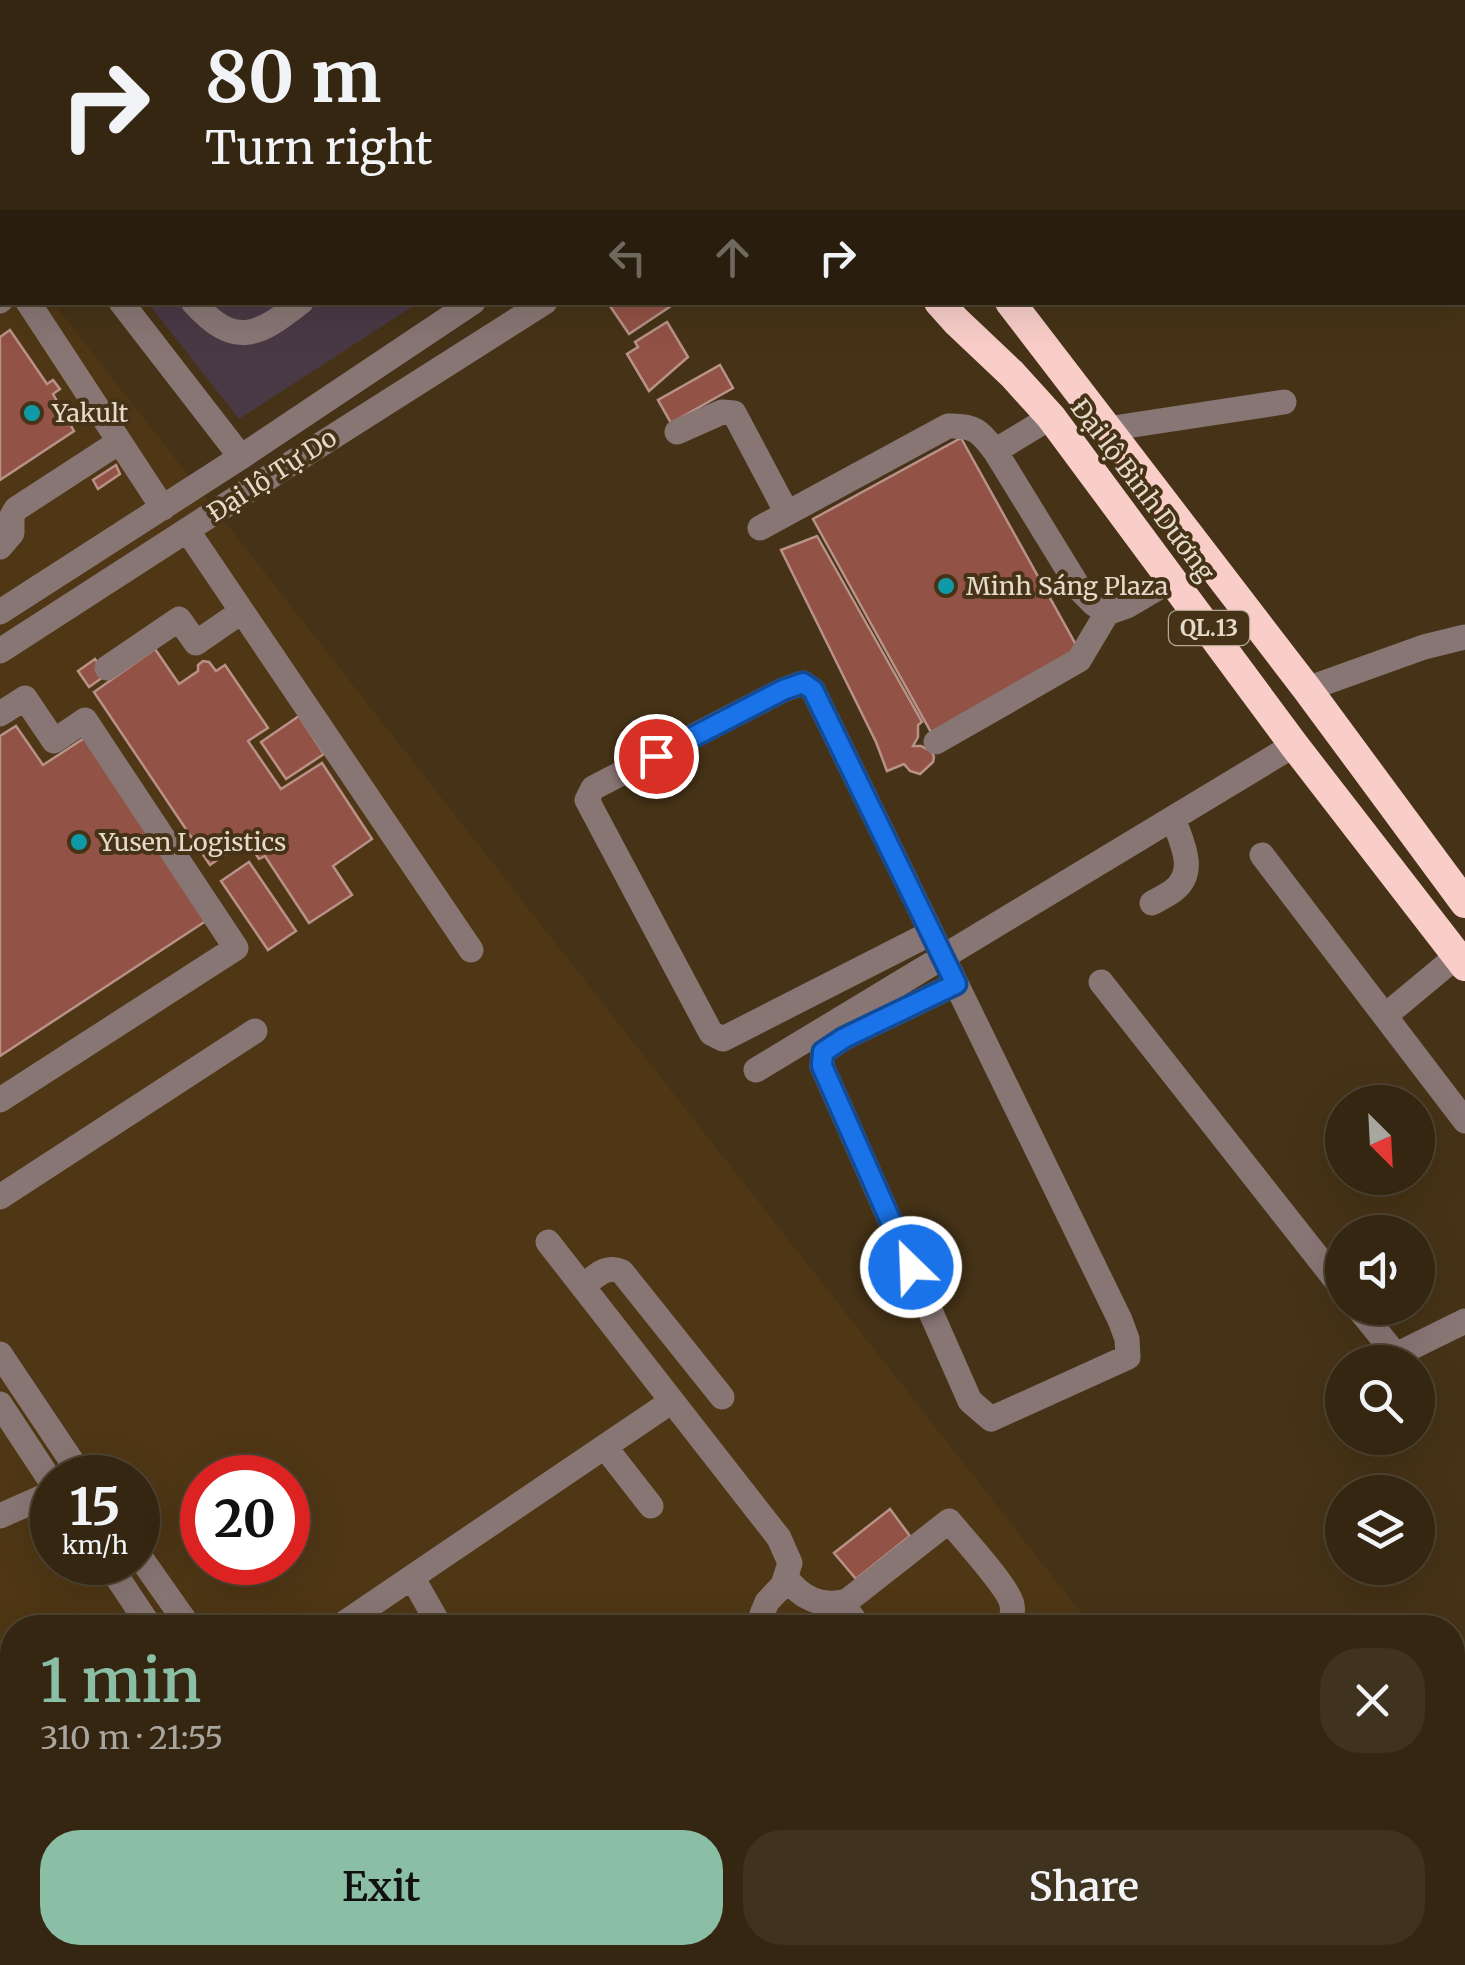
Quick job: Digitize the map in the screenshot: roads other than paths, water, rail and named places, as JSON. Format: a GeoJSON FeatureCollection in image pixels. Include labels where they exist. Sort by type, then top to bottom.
{"type":"FeatureCollection","features":[{"type":"Feature","properties":{"kind":"highway","name":"Đại lộ Bình Dương"},"geometry":{"type":"LineString","coordinates":[[942,305],[1051,417],[1294,745],[1461,961]]}},
{"type":"Feature","properties":{"kind":"highway","name":"Đại lộ Bình Dương"},"geometry":{"type":"LineString","coordinates":[[1012,305],[1307,689],[1465,903]]}},
{"type":"Feature","properties":{"kind":"street"},"geometry":{"type":"LineString","coordinates":[[30,305],[162,508]]}},
{"type":"Feature","properties":{"kind":"street"},"geometry":{"type":"LineString","coordinates":[[123,305],[242,456]]}},
{"type":"Feature","properties":{"kind":"street"},"geometry":{"type":"LineString","coordinates":[[196,305],[210,320],[238,332],[262,330],[297,305]]}},
{"type":"Feature","properties":{"kind":"street","name":"Đại lộ Tự Do"},"geometry":{"type":"LineString","coordinates":[[0,612],[468,305]]}},
{"type":"Feature","properties":{"kind":"street","name":"Đại lộ Tự Do"},"geometry":{"type":"LineString","coordinates":[[0,651],[541,305]]}},
{"type":"Feature","properties":{"kind":"street"},"geometry":{"type":"LineString","coordinates":[[1107,429],[1284,402]]}},
{"type":"Feature","properties":{"kind":"street"},"geometry":{"type":"LineString","coordinates":[[677,432],[722,412],[734,413],[786,513]]}},
{"type":"Feature","properties":{"kind":"street"},"geometry":{"type":"LineString","coordinates":[[996,451],[1051,417]]}},
{"type":"Feature","properties":{"kind":"street"},"geometry":{"type":"LineString","coordinates":[[760,528],[948,426],[969,425],[996,451],[1081,591],[1108,613]]}},
{"type":"Feature","properties":{"kind":"street"},"geometry":{"type":"LineString","coordinates":[[0,547],[10,537],[12,516],[8,509],[119,442]]}},
{"type":"Feature","properties":{"kind":"street"},"geometry":{"type":"LineString","coordinates":[[188,530],[472,950]]}},
{"type":"Feature","properties":{"kind":"street"},"geometry":{"type":"LineString","coordinates":[[936,742],[1079,660],[1108,613],[1173,579]]}},
{"type":"Feature","properties":{"kind":"street"},"geometry":{"type":"LineString","coordinates":[[107,668],[179,619],[196,643],[242,612]]}},
{"type":"Feature","properties":{"kind":"street"},"geometry":{"type":"LineString","coordinates":[[1307,689],[1424,647],[1465,637]]}},
{"type":"Feature","properties":{"kind":"street"},"geometry":{"type":"LineString","coordinates":[[932,933],[724,1039],[710,1032],[587,800],[593,788],[783,690],[803,683],[813,690],[932,933],[1127,1339],[1128,1357],[991,1419],[970,1401],[822,1066],[823,1052],[844,1038],[956,984]]}},
{"type":"Feature","properties":{"kind":"street"},"geometry":{"type":"LineString","coordinates":[[0,714],[25,698],[54,741],[84,720],[236,948],[0,1100]]}},
{"type":"Feature","properties":{"kind":"street"},"geometry":{"type":"LineString","coordinates":[[756,1070],[1294,745]]}},
{"type":"Feature","properties":{"kind":"street"},"geometry":{"type":"LineString","coordinates":[[1152,903],[1176,890],[1185,877],[1186,859],[1173,818]]}},
{"type":"Feature","properties":{"kind":"street"},"geometry":{"type":"LineString","coordinates":[[1262,854],[1465,1122]]}},
{"type":"Feature","properties":{"kind":"street"},"geometry":{"type":"LineString","coordinates":[[1386,1015],[1461,961]]}},
{"type":"Feature","properties":{"kind":"street"},"geometry":{"type":"LineString","coordinates":[[1102,982],[1325,1266]]}},
{"type":"Feature","properties":{"kind":"street"},"geometry":{"type":"LineString","coordinates":[[0,1198],[255,1031]]}},
{"type":"Feature","properties":{"kind":"street"},"geometry":{"type":"LineString","coordinates":[[548,1242],[779,1538],[790,1563],[783,1585],[767,1602],[766,1615]]}},
{"type":"Feature","properties":{"kind":"street"},"geometry":{"type":"LineString","coordinates":[[582,1287],[608,1269],[622,1272],[722,1397]]}},
{"type":"Feature","properties":{"kind":"street"},"geometry":{"type":"LineString","coordinates":[[1371,1325],[1396,1356],[1465,1321]]}},
{"type":"Feature","properties":{"kind":"street"},"geometry":{"type":"LineString","coordinates":[[0,1354],[68,1455]]}},
{"type":"Feature","properties":{"kind":"street"},"geometry":{"type":"LineString","coordinates":[[356,1615],[672,1401]]}},
{"type":"Feature","properties":{"kind":"street"},"geometry":{"type":"LineString","coordinates":[[0,1404],[33,1455]]}},
{"type":"Feature","properties":{"kind":"street"},"geometry":{"type":"LineString","coordinates":[[605,1447],[651,1506]]}},
{"type":"Feature","properties":{"kind":"street"},"geometry":{"type":"LineString","coordinates":[[0,1516],[30,1503]]}},
{"type":"Feature","properties":{"kind":"street"},"geometry":{"type":"LineString","coordinates":[[786,1577],[813,1600],[842,1603],[949,1522],[1011,1600],[1012,1615]]}},
{"type":"Feature","properties":{"kind":"street"},"geometry":{"type":"LineString","coordinates":[[412,1577],[434,1615]]}},
{"type":"Feature","properties":{"kind":"street"},"geometry":{"type":"LineString","coordinates":[[123,1585],[143,1615]]}},
{"type":"Feature","properties":{"kind":"street"},"geometry":{"type":"LineString","coordinates":[[160,1585],[181,1615]]}},
{"type":"Feature","properties":{"kind":"street"},"geometry":{"type":"LineString","coordinates":[[842,1603],[851,1615]]}},
{"type":"Feature","properties":{"kind":"place","name":"Yakult"},"geometry":{"type":"Point","coordinates":[32,413]}},
{"type":"Feature","properties":{"kind":"place","name":"Minh Sáng Plaza"},"geometry":{"type":"Point","coordinates":[946,586]}},
{"type":"Feature","properties":{"kind":"place","name":"Yusen Logistics"},"geometry":{"type":"Point","coordinates":[79,842]}}]}
